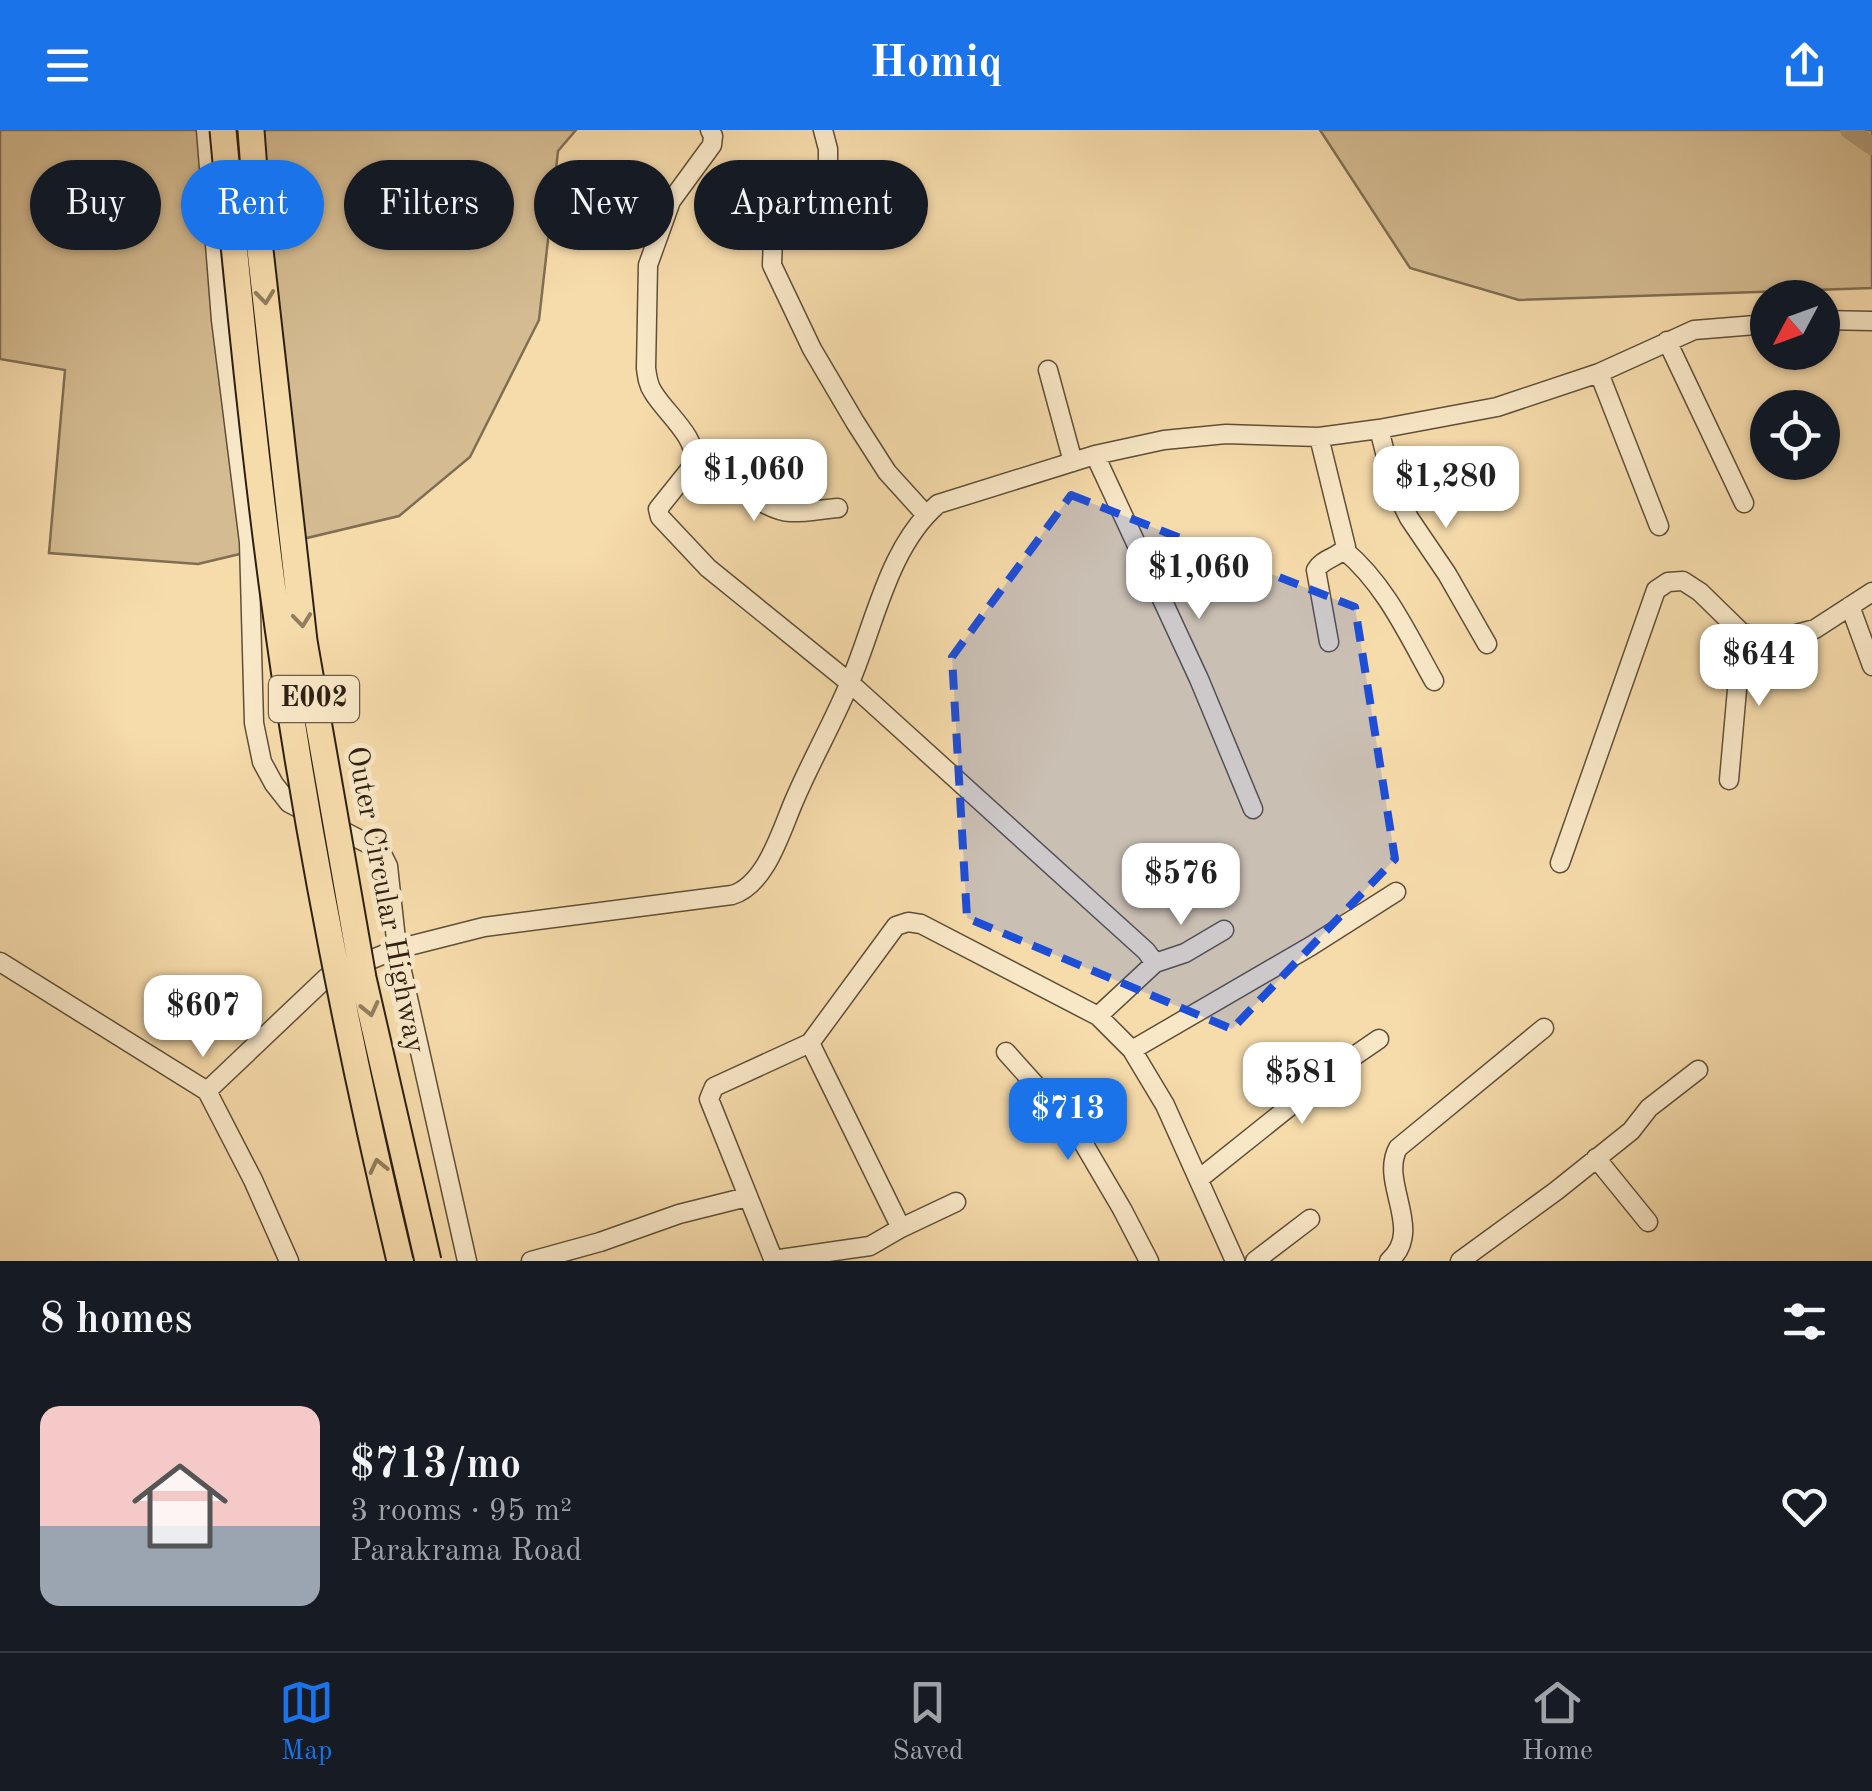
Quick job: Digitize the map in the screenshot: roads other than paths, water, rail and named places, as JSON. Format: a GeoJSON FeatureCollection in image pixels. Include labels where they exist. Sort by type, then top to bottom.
{"type":"FeatureCollection","features":[{"type":"Feature","properties":{"kind":"highway","name":"Outer Circular Highway"},"geometry":{"type":"LineString","coordinates":[[223,130],[272,585],[305,799],[371,1136],[400,1261]]}},
{"type":"Feature","properties":{"kind":"highway","name":"Outer Circular Highway"},"geometry":{"type":"LineString","coordinates":[[251,130],[262,270],[304,641],[363,978],[428,1261]]}},
{"type":"Feature","properties":{"kind":"street"},"geometry":{"type":"LineString","coordinates":[[206,130],[221,320],[248,542],[254,723],[262,762],[289,803],[380,850],[388,866],[397,950],[466,1261]]}},
{"type":"Feature","properties":{"kind":"street"},"geometry":{"type":"LineString","coordinates":[[710,130],[712,145],[671,201],[648,265],[648,383],[696,455],[728,480],[774,509],[786,512],[838,508]]}},
{"type":"Feature","properties":{"kind":"street"},"geometry":{"type":"LineString","coordinates":[[823,130],[828,160]]}},
{"type":"Feature","properties":{"kind":"street"},"geometry":{"type":"LineString","coordinates":[[773,250],[772,265],[812,349],[887,472],[926,515]]}},
{"type":"Feature","properties":{"kind":"street"},"geometry":{"type":"LineString","coordinates":[[1840,320],[1872,321]]}},
{"type":"Feature","properties":{"kind":"street"},"geometry":{"type":"LineString","coordinates":[[207,1090],[326,978],[397,950],[484,927],[743,892],[771,854],[850,683],[900,552],[938,504],[1096,455],[1164,440],[1226,434],[1319,437],[1497,407],[1599,373],[1694,330],[1750,325]]}},
{"type":"Feature","properties":{"kind":"street"},"geometry":{"type":"LineString","coordinates":[[1667,341],[1744,503]]}},
{"type":"Feature","properties":{"kind":"street"},"geometry":{"type":"LineString","coordinates":[[1048,370],[1073,462]]}},
{"type":"Feature","properties":{"kind":"street"},"geometry":{"type":"LineString","coordinates":[[1599,373],[1659,526]]}},
{"type":"Feature","properties":{"kind":"street"},"geometry":{"type":"LineString","coordinates":[[1380,429],[1394,488],[1408,518],[1486,644]]}},
{"type":"Feature","properties":{"kind":"street"},"geometry":{"type":"LineString","coordinates":[[1319,437],[1345,538],[1344,550]]}},
{"type":"Feature","properties":{"kind":"street"},"geometry":{"type":"LineString","coordinates":[[696,455],[694,464],[658,510],[660,517],[708,568],[850,683],[1132,938],[1155,964]]}},
{"type":"Feature","properties":{"kind":"street"},"geometry":{"type":"LineString","coordinates":[[1096,455],[1199,679],[1253,810]]}},
{"type":"Feature","properties":{"kind":"street"},"geometry":{"type":"LineString","coordinates":[[1329,642],[1316,570],[1344,550]]}},
{"type":"Feature","properties":{"kind":"street"},"geometry":{"type":"LineString","coordinates":[[1344,550],[1383,591],[1434,681]]}},
{"type":"Feature","properties":{"kind":"street"},"geometry":{"type":"LineString","coordinates":[[1560,864],[1656,590],[1668,582],[1683,581],[1742,633],[1778,639],[1815,629],[1872,592]]}},
{"type":"Feature","properties":{"kind":"street"},"geometry":{"type":"LineString","coordinates":[[1850,606],[1872,666]]}},
{"type":"Feature","properties":{"kind":"street"},"geometry":{"type":"LineString","coordinates":[[1729,780],[1742,633]]}},
{"type":"Feature","properties":{"kind":"street"},"geometry":{"type":"LineString","coordinates":[[1132,1050],[1396,892]]}},
{"type":"Feature","properties":{"kind":"street"},"geometry":{"type":"LineString","coordinates":[[956,1202],[870,1246],[774,1261],[709,1099],[714,1087],[810,1043],[896,926],[908,922],[921,924],[1098,1016],[1132,1050],[1164,1104],[1228,1260]]}},
{"type":"Feature","properties":{"kind":"street"},"geometry":{"type":"LineString","coordinates":[[1098,1016],[1155,964],[1224,930]]}},
{"type":"Feature","properties":{"kind":"street"},"geometry":{"type":"LineString","coordinates":[[0,962],[207,1090],[253,1180],[288,1261]]}},
{"type":"Feature","properties":{"kind":"street"},"geometry":{"type":"LineString","coordinates":[[1389,1261],[1401,1242],[1404,1224],[1392,1160],[1398,1148],[1544,1028]]}},
{"type":"Feature","properties":{"kind":"street"},"geometry":{"type":"LineString","coordinates":[[1198,1179],[1379,1039]]}},
{"type":"Feature","properties":{"kind":"street"},"geometry":{"type":"LineString","coordinates":[[810,1043],[901,1228]]}},
{"type":"Feature","properties":{"kind":"street"},"geometry":{"type":"LineString","coordinates":[[1006,1052],[1075,1129],[1149,1261]]}},
{"type":"Feature","properties":{"kind":"street"},"geometry":{"type":"LineString","coordinates":[[1460,1261],[1556,1192],[1631,1131],[1649,1108],[1698,1070]]}},
{"type":"Feature","properties":{"kind":"street"},"geometry":{"type":"LineString","coordinates":[[1596,1158],[1648,1222]]}},
{"type":"Feature","properties":{"kind":"street"},"geometry":{"type":"LineString","coordinates":[[531,1261],[679,1214],[747,1198]]}},
{"type":"Feature","properties":{"kind":"street"},"geometry":{"type":"LineString","coordinates":[[1255,1261],[1310,1219]]}},
{"type":"Feature","properties":{"kind":"waterway"},"geometry":{"type":"LineString","coordinates":[[1849,130],[1872,146]]}}]}
